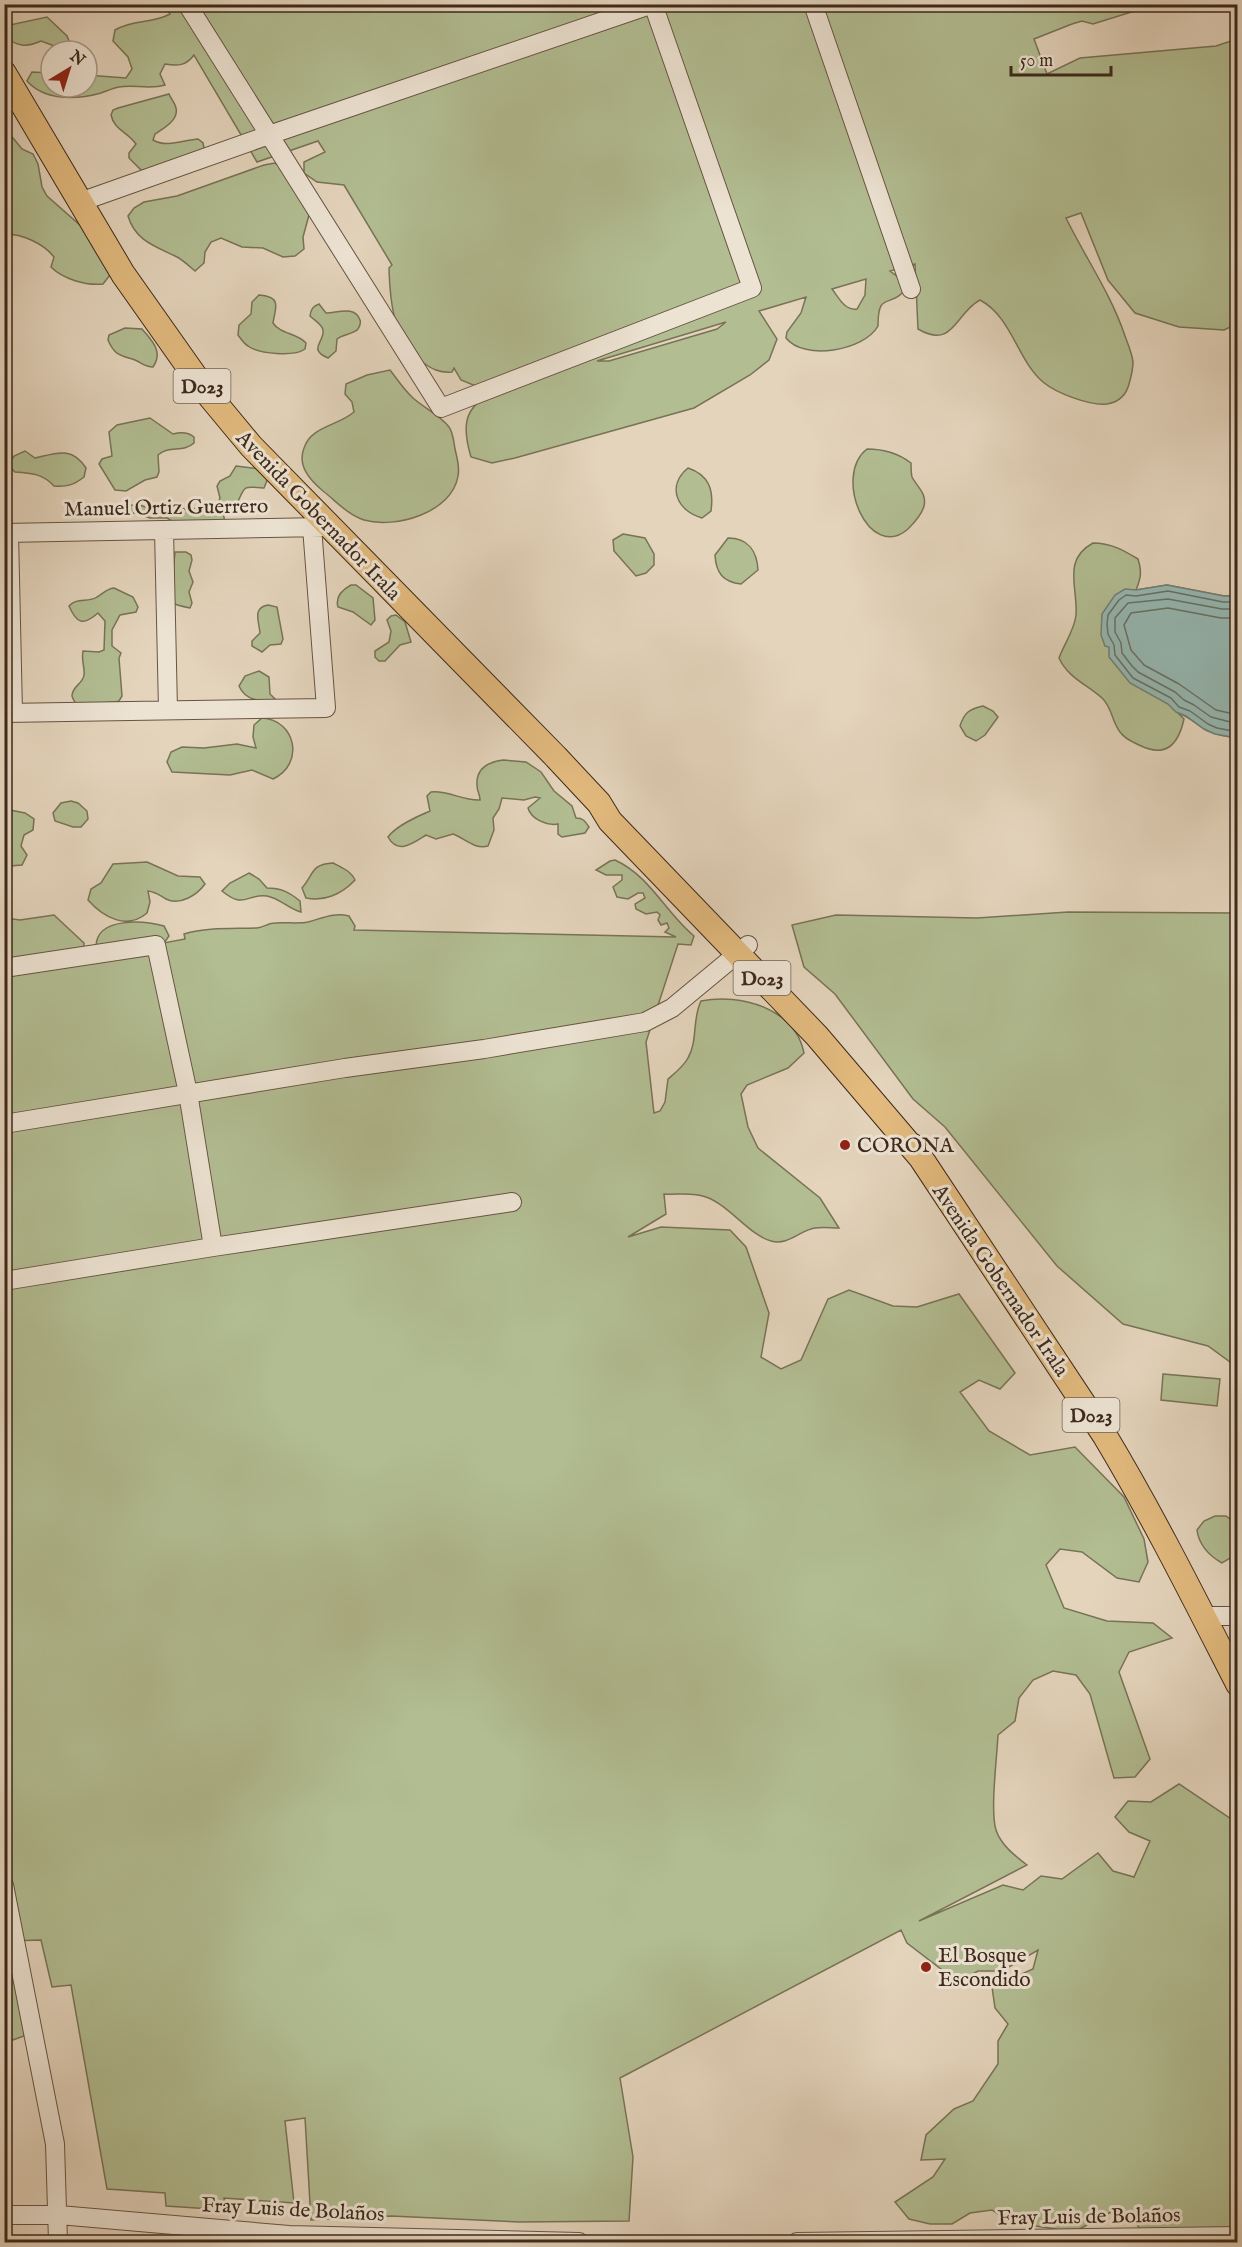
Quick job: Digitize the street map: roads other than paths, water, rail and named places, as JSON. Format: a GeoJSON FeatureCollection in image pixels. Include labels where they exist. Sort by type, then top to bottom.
{"type":"FeatureCollection","features":[{"type":"Feature","properties":{"kind":"main road","name":"Avenida Gobernador Irala"},"geometry":{"type":"LineString","coordinates":[[4,73],[123,274],[207,393],[251,447],[320,527],[599,803],[610,821],[743,949],[921,1158],[1105,1436],[1137,1489],[1238,1684]]}},
{"type":"Feature","properties":{"kind":"street"},"geometry":{"type":"LineString","coordinates":[[80,202],[269,135],[653,4],[752,288],[441,408],[269,135],[187,4]]}},
{"type":"Feature","properties":{"kind":"street"},"geometry":{"type":"LineString","coordinates":[[813,4],[911,289]]}},
{"type":"Feature","properties":{"kind":"street"},"geometry":{"type":"LineString","coordinates":[[7,533],[9,713],[326,708],[320,527]]}},
{"type":"Feature","properties":{"kind":"street","name":"Manuel Ortiz Guerrero"},"geometry":{"type":"LineString","coordinates":[[7,533],[320,527]]}},
{"type":"Feature","properties":{"kind":"street"},"geometry":{"type":"LineString","coordinates":[[164,530],[168,710]]}},
{"type":"Feature","properties":{"kind":"street"},"geometry":{"type":"LineString","coordinates":[[4,968],[156,945],[188,1093],[213,1247]]}},
{"type":"Feature","properties":{"kind":"street"},"geometry":{"type":"LineString","coordinates":[[4,1124],[645,1022],[672,1008],[743,949]]}},
{"type":"Feature","properties":{"kind":"street"},"geometry":{"type":"LineString","coordinates":[[4,1281],[512,1202]]}},
{"type":"Feature","properties":{"kind":"street"},"geometry":{"type":"LineString","coordinates":[[1203,1616],[1238,1616]]}},
{"type":"Feature","properties":{"kind":"street"},"geometry":{"type":"LineString","coordinates":[[4,1885],[55,2144],[59,2215],[58,2242]]}},
{"type":"Feature","properties":{"kind":"street","name":"Fray Luis de Bolaños"},"geometry":{"type":"LineString","coordinates":[[4,2215],[59,2215],[290,2239],[579,2242]]}},
{"type":"Feature","properties":{"kind":"street","name":"Fray Luis de Bolaños"},"geometry":{"type":"LineString","coordinates":[[797,2242],[1236,2238]]}},
{"type":"Feature","properties":{"kind":"water"},"geometry":{"type":"Polygon","coordinates":[[[1167,585],[1224,596],[1237,596],[1237,738],[1215,734],[1204,729],[1176,712],[1168,704],[1130,683],[1109,657],[1109,647],[1105,646],[1101,635],[1102,614],[1115,595],[1125,589],[1136,590],[1167,585]]]}},
{"type":"Feature","properties":{"kind":"place","name":"CORONA"},"geometry":{"type":"Point","coordinates":[845,1145]}},
{"type":"Feature","properties":{"kind":"place","name":"El Bosque Escondido"},"geometry":{"type":"Point","coordinates":[926,1967]}}]}
